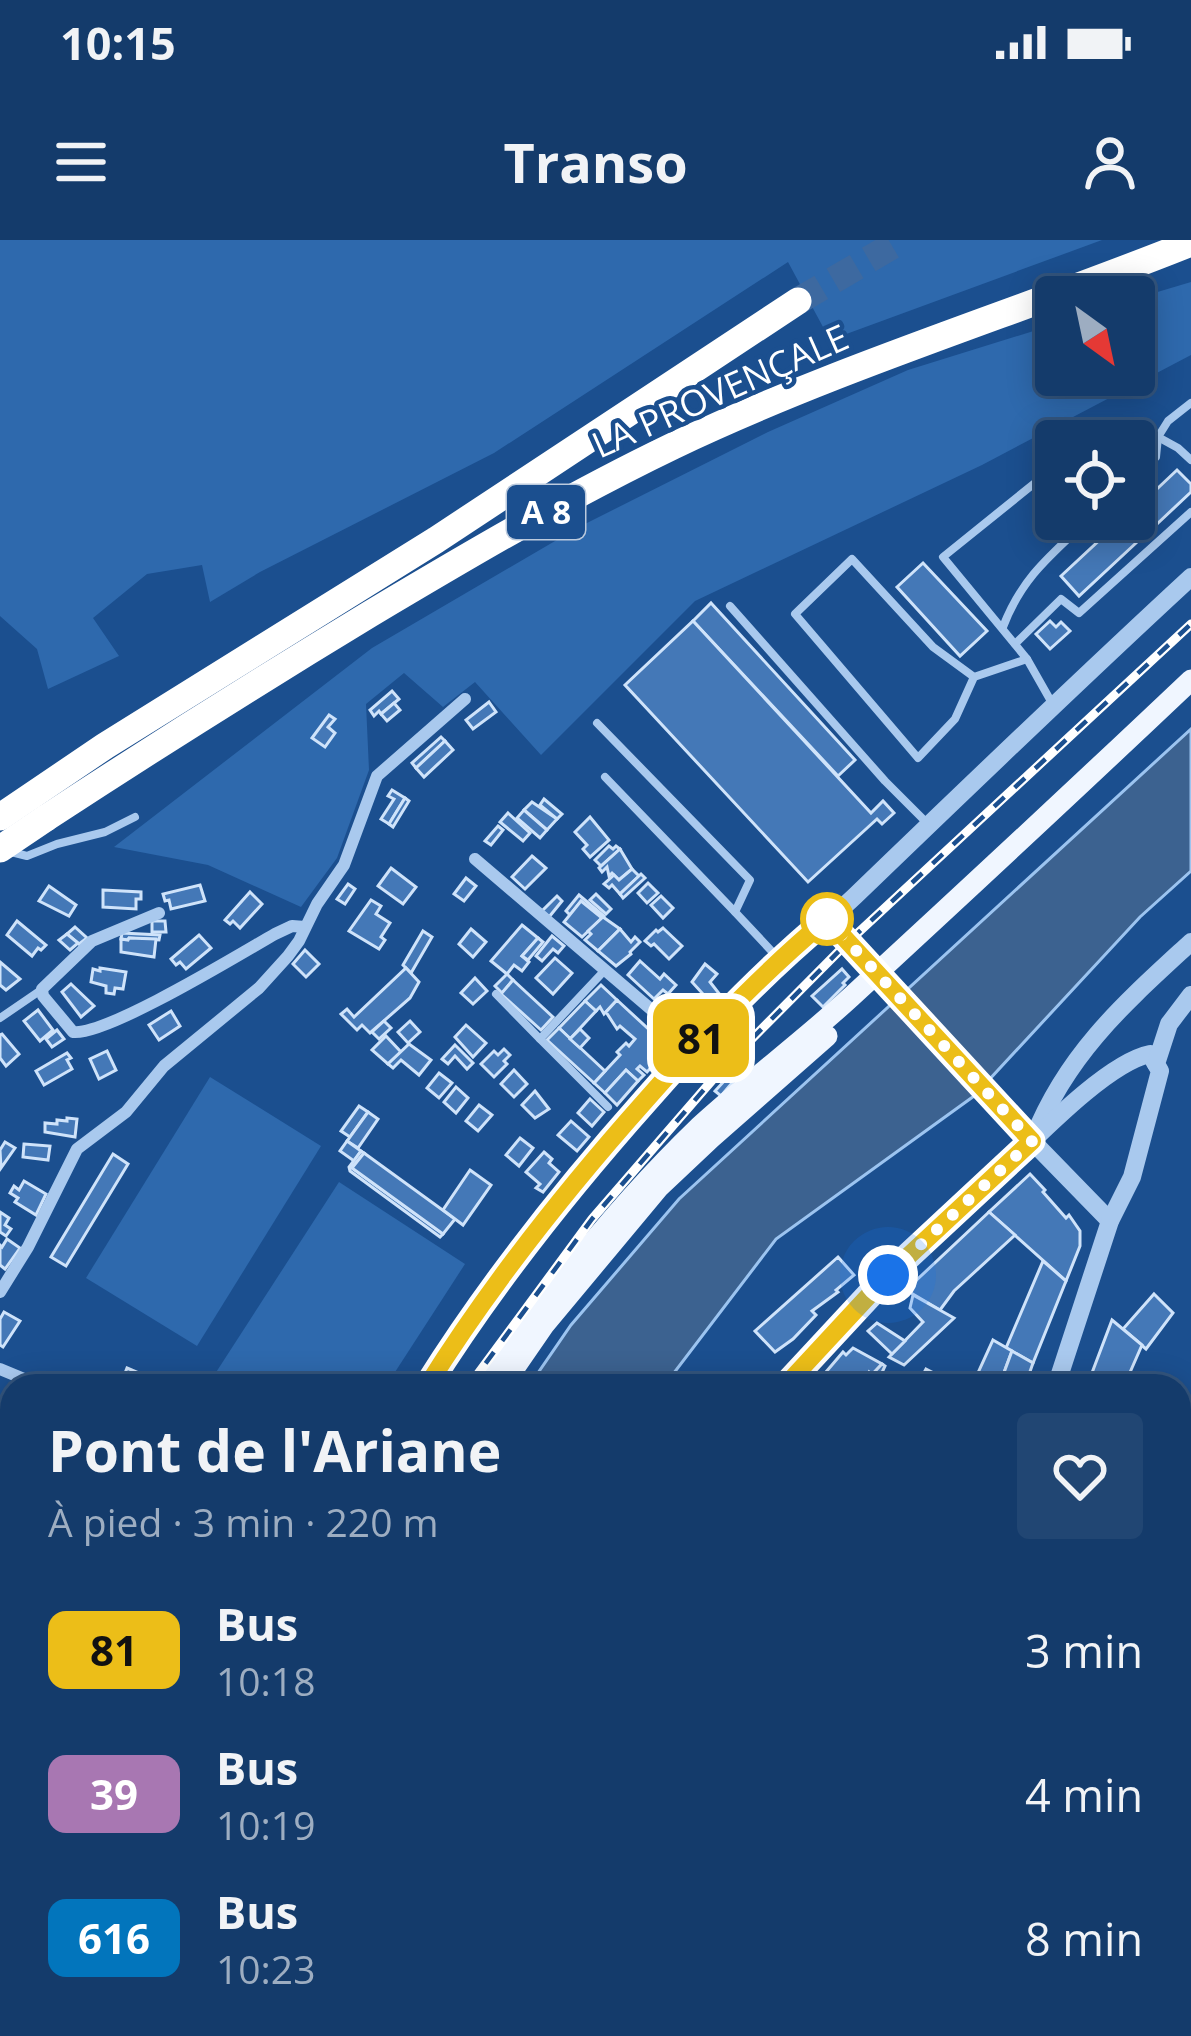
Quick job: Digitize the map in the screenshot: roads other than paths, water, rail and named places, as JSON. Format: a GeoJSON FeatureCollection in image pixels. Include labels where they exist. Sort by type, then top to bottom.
{"type":"FeatureCollection","features":[{"type":"Feature","properties":{"kind":"highway","name":"LA PROVENÇALE"},"geometry":{"type":"LineString","coordinates":[[0,817],[36,808],[478,549],[626,469],[829,379],[1191,243]]}},
{"type":"Feature","properties":{"kind":"highway","name":"LA PROVENÇALE"},"geometry":{"type":"LineString","coordinates":[[0,847],[104,746],[436,540],[798,301]]}},
{"type":"Feature","properties":{"kind":"main road"},"geometry":{"type":"LineString","coordinates":[[492,1374],[598,1236],[688,1138],[896,956],[1191,680]]}},
{"type":"Feature","properties":{"kind":"main road"},"geometry":{"type":"LineString","coordinates":[[510,1374],[544,1325],[659,1187],[1191,700]]}},
{"type":"Feature","properties":{"kind":"street"},"geometry":{"type":"LineString","coordinates":[[435,1374],[509,1263],[691,1050],[780,960],[1191,578]]}},
{"type":"Feature","properties":{"kind":"street"},"geometry":{"type":"LineString","coordinates":[[0,1292],[77,1149],[126,1112],[164,1066],[259,988],[288,956],[344,865],[377,776],[465,699]]}},
{"type":"Feature","properties":{"kind":"street"},"geometry":{"type":"LineString","coordinates":[[475,859],[691,1050]]}},
{"type":"Feature","properties":{"kind":"street"},"geometry":{"type":"LineString","coordinates":[[159,914],[92,941],[42,989],[43,997],[73,1032],[84,1034],[134,1012],[292,926],[305,927]]}},
{"type":"Feature","properties":{"kind":"street"},"geometry":{"type":"LineString","coordinates":[[827,919],[1110,1221]]}},
{"type":"Feature","properties":{"kind":"street"},"geometry":{"type":"LineString","coordinates":[[1032,1141],[1054,1097],[1099,1030],[1191,942]]}},
{"type":"Feature","properties":{"kind":"street"},"geometry":{"type":"LineString","coordinates":[[1156,1064],[1169,1024],[1191,995]]}},
{"type":"Feature","properties":{"kind":"street"},"geometry":{"type":"LineString","coordinates":[[795,1374],[888,1275],[1032,1141],[1130,1060],[1150,1054],[1160,1071],[1132,1177],[1110,1221],[1060,1374]]}},
{"type":"Feature","properties":{"kind":"lane"},"geometry":{"type":"LineString","coordinates":[[1155,458],[1158,437],[1191,403]]}},
{"type":"Feature","properties":{"kind":"lane"},"geometry":{"type":"LineString","coordinates":[[1155,435],[1191,460]]}},
{"type":"Feature","properties":{"kind":"lane"},"geometry":{"type":"LineString","coordinates":[[1035,483],[944,557],[1027,659],[1053,705]]}},
{"type":"Feature","properties":{"kind":"lane"},"geometry":{"type":"LineString","coordinates":[[1015,644],[1060,599],[1079,613],[1191,512]]}},
{"type":"Feature","properties":{"kind":"lane"},"geometry":{"type":"LineString","coordinates":[[1003,627],[1014,599],[1038,566],[1066,540]]}},
{"type":"Feature","properties":{"kind":"lane"},"geometry":{"type":"LineString","coordinates":[[974,677],[933,647],[852,559],[795,614],[918,758],[955,719],[974,677],[1027,659]]}},
{"type":"Feature","properties":{"kind":"lane"},"geometry":{"type":"LineString","coordinates":[[730,606],[928,824]]}},
{"type":"Feature","properties":{"kind":"lane"},"geometry":{"type":"LineString","coordinates":[[597,723],[750,880],[735,912]]}},
{"type":"Feature","properties":{"kind":"lane"},"geometry":{"type":"LineString","coordinates":[[604,778],[780,960]]}},
{"type":"Feature","properties":{"kind":"lane"},"geometry":{"type":"LineString","coordinates":[[0,847],[27,856],[105,832],[135,817]]}},
{"type":"Feature","properties":{"kind":"lane"},"geometry":{"type":"LineString","coordinates":[[540,1039],[605,970]]}},
{"type":"Feature","properties":{"kind":"lane"},"geometry":{"type":"LineString","coordinates":[[0,1018],[42,989]]}},
{"type":"Feature","properties":{"kind":"lane"},"geometry":{"type":"LineString","coordinates":[[496,994],[608,1107]]}},
{"type":"Feature","properties":{"kind":"tunnel"},"geometry":{"type":"LineString","coordinates":[[798,301],[902,240]]}},
{"type":"Feature","properties":{"kind":"railway"},"geometry":{"type":"LineString","coordinates":[[478,1374],[592,1219],[721,1070],[847,943],[1191,624]]}}]}
